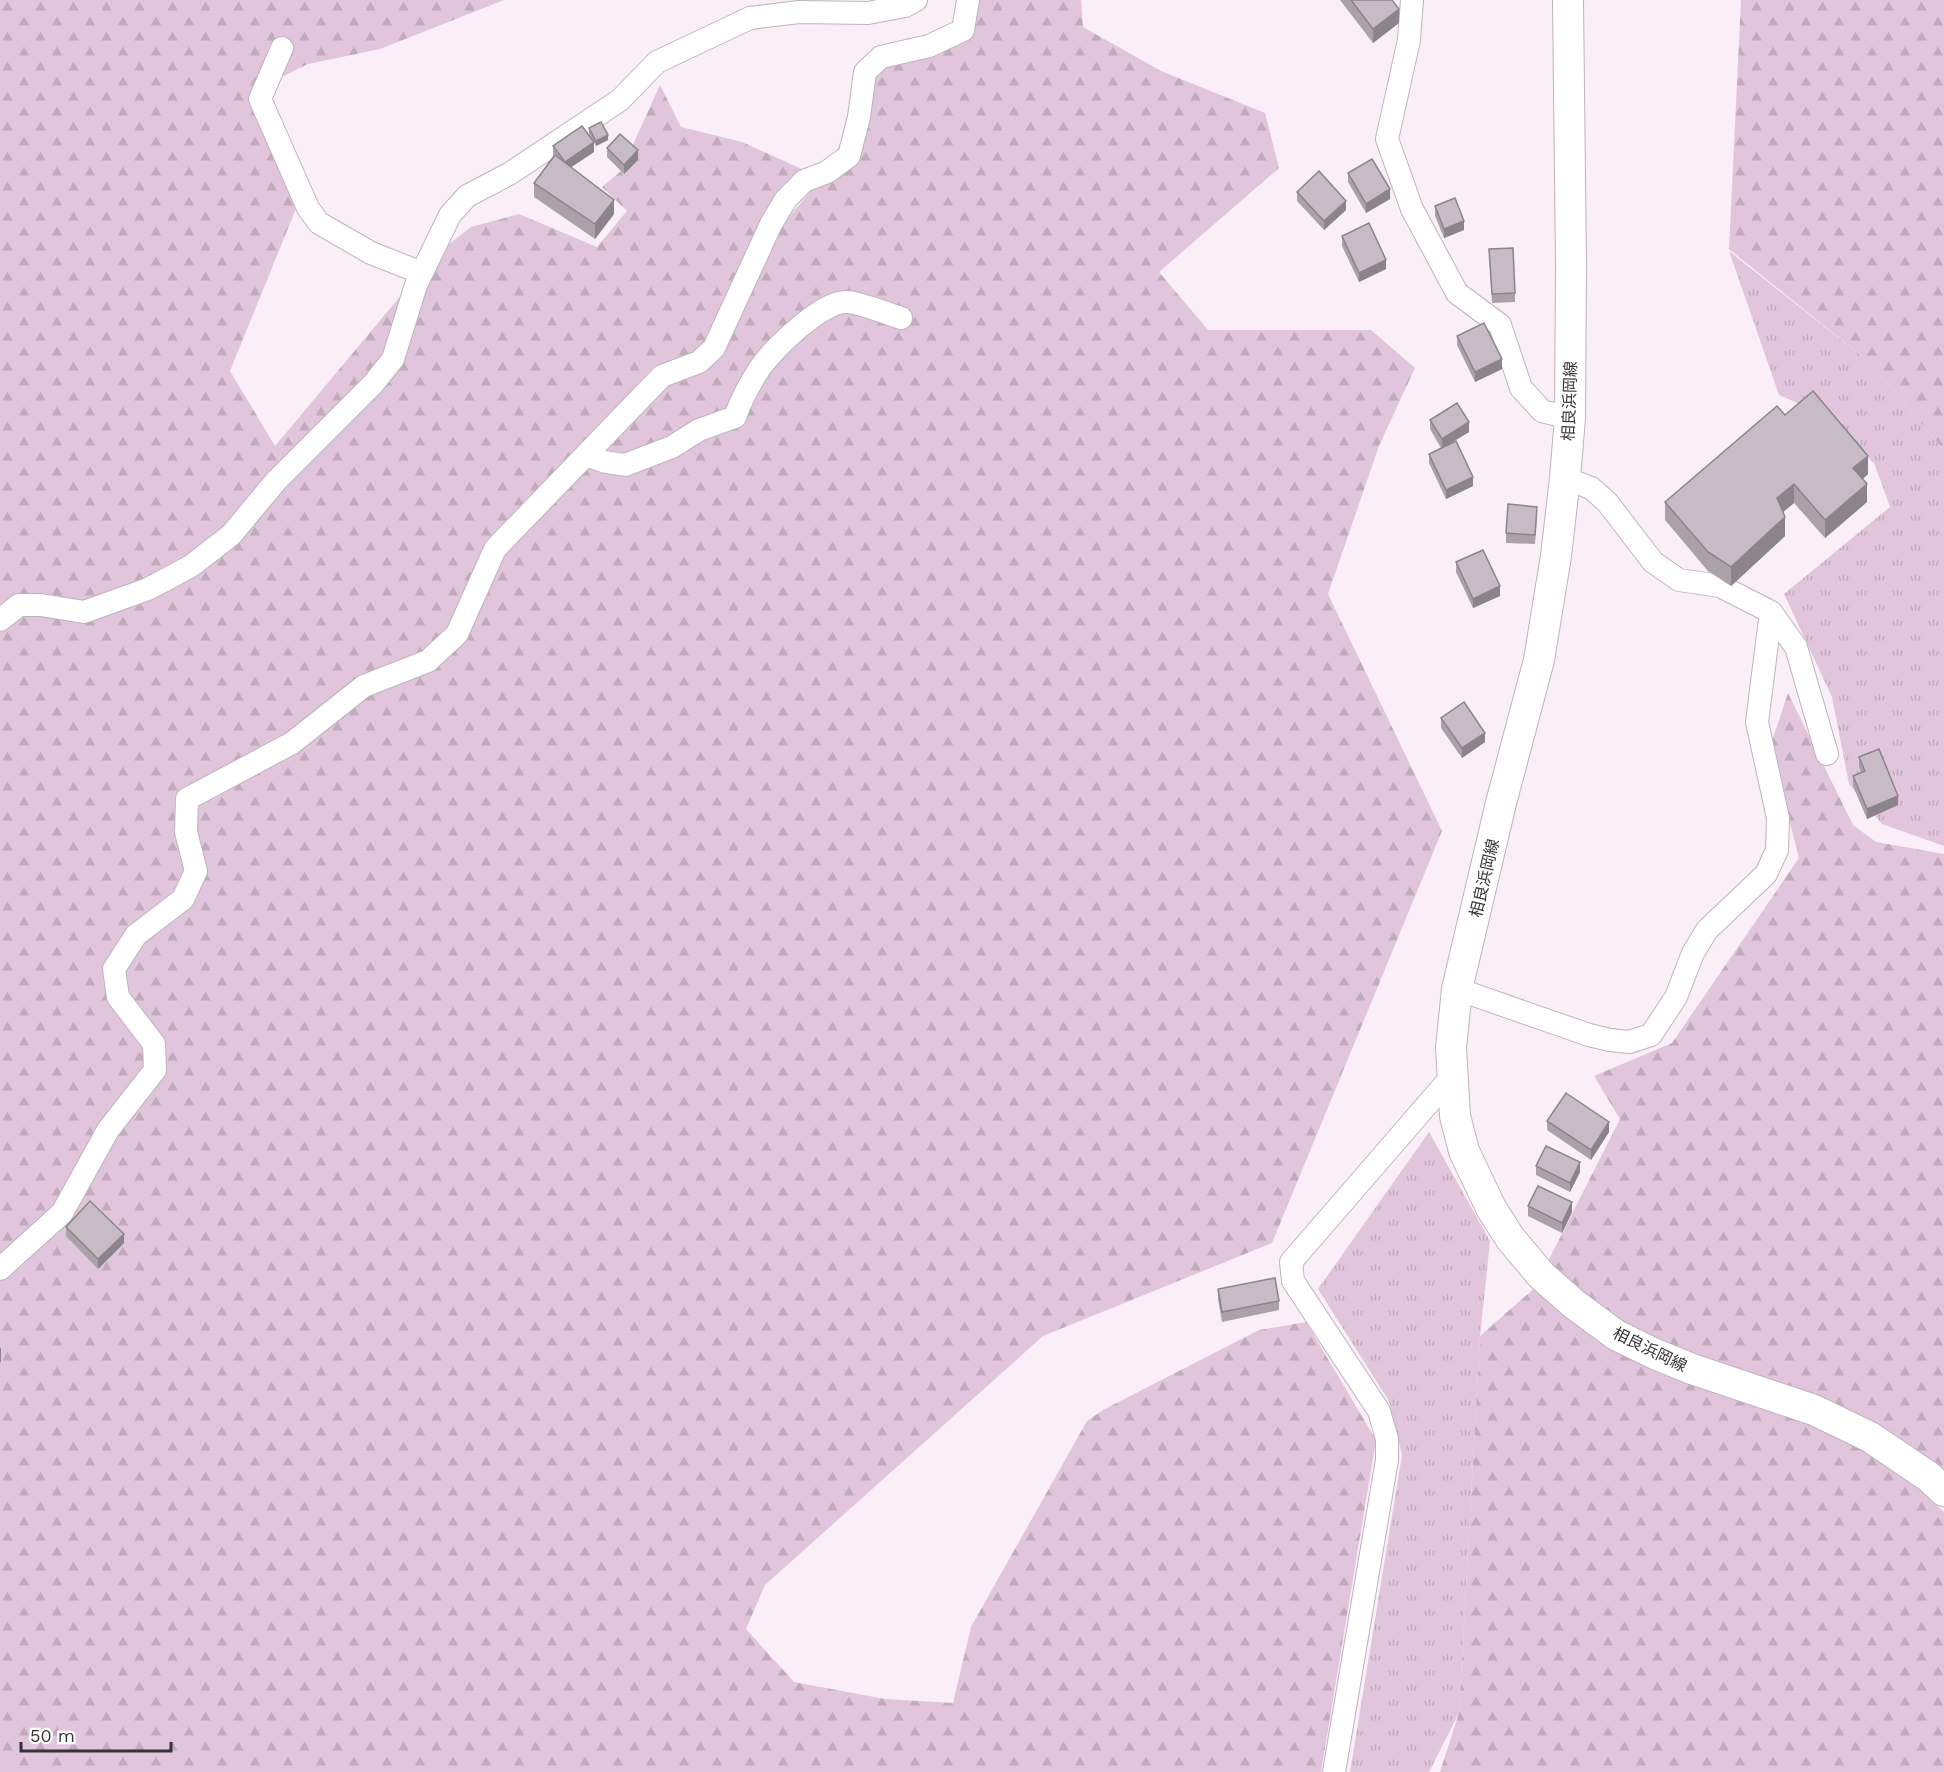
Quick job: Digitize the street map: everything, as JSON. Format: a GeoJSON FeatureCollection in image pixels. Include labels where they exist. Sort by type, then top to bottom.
{"type":"FeatureCollection","features":[{"type":"Feature","properties":{"kind":"main road","name":"相良浜岡線"},"geometry":{"type":"LineString","coordinates":[[1568,0],[1571,265],[1570,418],[1565,478],[1556,556],[1539,660],[1501,803],[1457,989],[1451,1047],[1455,1116],[1464,1150],[1491,1208],[1510,1238],[1541,1275],[1574,1304],[1616,1335],[1655,1354],[1692,1369],[1814,1410],[1870,1437],[1929,1477],[1944,1491]]}},
{"type":"Feature","properties":{"kind":"street"},"geometry":{"type":"LineString","coordinates":[[0,620],[19,605],[41,604],[84,612],[148,589],[191,566],[231,535],[276,482],[373,384],[393,360],[416,285],[450,215],[467,196],[509,174],[620,100],[657,62],[746,9],[868,13],[905,6],[916,0]]}},
{"type":"Feature","properties":{"kind":"street"},"geometry":{"type":"LineString","coordinates":[[0,1269],[62,1212],[108,1130],[155,1070],[154,1044],[118,997],[114,969],[136,935],[183,899],[196,871],[186,832],[187,800],[292,743],[364,686],[428,662],[457,634],[495,549],[662,376],[699,362],[714,348],[771,224],[786,200],[804,181],[827,172],[849,156],[860,117],[865,72],[881,57],[929,46],[963,30],[968,0]]}},
{"type":"Feature","properties":{"kind":"street"},"geometry":{"type":"LineString","coordinates":[[1412,0],[1410,40],[1387,139],[1412,209],[1457,293],[1500,325],[1521,388],[1542,411],[1570,418]]}},
{"type":"Feature","properties":{"kind":"street"},"geometry":{"type":"LineString","coordinates":[[282,48],[260,99],[308,208],[319,223],[371,253],[422,273]]}},
{"type":"Feature","properties":{"kind":"street"},"geometry":{"type":"LineString","coordinates":[[586,455],[606,462],[625,465],[672,447],[699,430],[735,417],[741,400],[761,366],[818,312],[846,301],[901,318]]}},
{"type":"Feature","properties":{"kind":"street"},"geometry":{"type":"LineString","coordinates":[[1565,478],[1591,489],[1607,502],[1653,562],[1679,580],[1720,586],[1770,612],[1796,647],[1827,754]]}},
{"type":"Feature","properties":{"kind":"street"},"geometry":{"type":"LineString","coordinates":[[1457,989],[1589,1035],[1610,1040],[1629,1042],[1651,1035],[1676,997],[1693,953],[1707,930],[1766,874],[1777,850],[1778,818],[1757,722],[1770,612]]}},
{"type":"Feature","properties":{"kind":"street"},"geometry":{"type":"LineString","coordinates":[[1334,1772],[1387,1460],[1387,1439],[1379,1411],[1293,1281],[1292,1262],[1452,1076]]}},
{"type":"Feature","properties":{"kind":"green space"},"geometry":{"type":"Polygon","coordinates":[[[0,0],[504,0],[380,49],[308,64],[257,89],[302,194],[230,371],[275,446],[434,256],[471,227],[519,214],[597,247],[627,211],[602,187],[621,171],[660,85],[681,127],[742,142],[804,170],[759,252],[827,172],[881,57],[963,30],[974,0],[1081,0],[1083,27],[1161,71],[1265,113],[1279,168],[1159,272],[1208,330],[1371,330],[1415,368],[1379,446],[1328,594],[1442,831],[1272,1243],[1043,1336],[765,1585],[746,1629],[794,1682],[885,1699],[953,1703],[971,1627],[1087,1421],[1103,1410],[1259,1330],[1306,1322],[1376,1440],[1321,1772],[0,1772],[0,0]]]}},
{"type":"Feature","properties":{"kind":"green space"},"geometry":{"type":"Polygon","coordinates":[[[1741,0],[1944,0],[1944,450],[1869,362],[1729,249],[1741,0]]]}},
{"type":"Feature","properties":{"kind":"green space"},"geometry":{"type":"Polygon","coordinates":[[[1729,251],[1869,362],[1944,450],[1944,846],[1882,824],[1849,784],[1832,697],[1784,594],[1890,507],[1874,463],[1813,410],[1779,395],[1729,251]]]}},
{"type":"Feature","properties":{"kind":"green space"},"geometry":{"type":"Polygon","coordinates":[[[1788,693],[1853,825],[1876,842],[1944,854],[1944,1496],[1884,1455],[1944,1512],[1944,1772],[1440,1772],[1459,1713],[1480,1336],[1538,1285],[1620,1119],[1594,1076],[1672,1043],[1799,858],[1770,747],[1788,693]]]}},
{"type":"Feature","properties":{"kind":"green space"},"geometry":{"type":"Polygon","coordinates":[[[1429,1132],[1490,1241],[1480,1336],[1459,1713],[1429,1772],[1350,1772],[1402,1455],[1389,1401],[1318,1289],[1429,1132]]]}},
{"type":"Feature","properties":{"kind":"building"},"geometry":{"type":"Polygon","coordinates":[[[1351,0],[1392,0],[1399,9],[1373,29],[1351,0]]]}},
{"type":"Feature","properties":{"kind":"building"},"geometry":{"type":"Polygon","coordinates":[[[601,122],[608,135],[596,141],[589,128],[601,122]]]}},
{"type":"Feature","properties":{"kind":"building"},"geometry":{"type":"Polygon","coordinates":[[[582,126],[594,142],[565,162],[553,146],[582,126]]]}},
{"type":"Feature","properties":{"kind":"building"},"geometry":{"type":"Polygon","coordinates":[[[620,134],[638,150],[624,165],[607,148],[620,134]]]}},
{"type":"Feature","properties":{"kind":"building"},"geometry":{"type":"Polygon","coordinates":[[[555,155],[614,200],[595,224],[534,183],[555,155]]]}},
{"type":"Feature","properties":{"kind":"building"},"geometry":{"type":"Polygon","coordinates":[[[1372,159],[1390,189],[1366,204],[1348,173],[1372,159]]]}},
{"type":"Feature","properties":{"kind":"building"},"geometry":{"type":"Polygon","coordinates":[[[1319,171],[1346,201],[1324,221],[1297,192],[1319,171]]]}},
{"type":"Feature","properties":{"kind":"building"},"geometry":{"type":"Polygon","coordinates":[[[1455,198],[1464,221],[1444,229],[1435,206],[1455,198]]]}},
{"type":"Feature","properties":{"kind":"building"},"geometry":{"type":"Polygon","coordinates":[[[1369,223],[1386,260],[1359,273],[1342,236],[1369,223]]]}},
{"type":"Feature","properties":{"kind":"building"},"geometry":{"type":"Polygon","coordinates":[[[1513,248],[1515,293],[1492,294],[1489,249],[1513,248]]]}},
{"type":"Feature","properties":{"kind":"building"},"geometry":{"type":"Polygon","coordinates":[[[1484,323],[1502,359],[1475,372],[1457,336],[1484,323]]]}},
{"type":"Feature","properties":{"kind":"building"},"geometry":{"type":"Polygon","coordinates":[[[1813,391],[1868,456],[1853,468],[1867,484],[1825,520],[1794,484],[1777,498],[1785,517],[1731,567],[1708,552],[1665,502],[1777,406],[1785,415],[1813,391]]]}},
{"type":"Feature","properties":{"kind":"building"},"geometry":{"type":"Polygon","coordinates":[[[1457,403],[1469,422],[1442,439],[1430,420],[1457,403]]]}},
{"type":"Feature","properties":{"kind":"building"},"geometry":{"type":"Polygon","coordinates":[[[1456,441],[1473,477],[1446,490],[1429,454],[1456,441]]]}},
{"type":"Feature","properties":{"kind":"building"},"geometry":{"type":"Polygon","coordinates":[[[1508,504],[1537,507],[1535,535],[1506,533],[1508,504]]]}},
{"type":"Feature","properties":{"kind":"building"},"geometry":{"type":"Polygon","coordinates":[[[1483,550],[1500,586],[1473,599],[1456,562],[1483,550]]]}},
{"type":"Feature","properties":{"kind":"building"},"geometry":{"type":"Polygon","coordinates":[[[1464,702],[1485,733],[1462,748],[1441,718],[1464,702]]]}},
{"type":"Feature","properties":{"kind":"building"},"geometry":{"type":"Polygon","coordinates":[[[1879,749],[1898,796],[1867,809],[1853,776],[1865,771],[1859,757],[1879,749]]]}},
{"type":"Feature","properties":{"kind":"building"},"geometry":{"type":"Polygon","coordinates":[[[1566,1093],[1609,1122],[1591,1150],[1547,1121],[1566,1093]]]}},
{"type":"Feature","properties":{"kind":"building"},"geometry":{"type":"Polygon","coordinates":[[[1546,1146],[1580,1162],[1570,1183],[1536,1166],[1546,1146]]]}},
{"type":"Feature","properties":{"kind":"building"},"geometry":{"type":"Polygon","coordinates":[[[1538,1186],[1572,1202],[1562,1223],[1528,1206],[1538,1186]]]}},
{"type":"Feature","properties":{"kind":"building"},"geometry":{"type":"Polygon","coordinates":[[[90,1201],[124,1234],[98,1259],[66,1227],[90,1201]]]}},
{"type":"Feature","properties":{"kind":"building"},"geometry":{"type":"Polygon","coordinates":[[[1275,1278],[1279,1301],[1222,1312],[1218,1289],[1275,1278]]]}}]}
